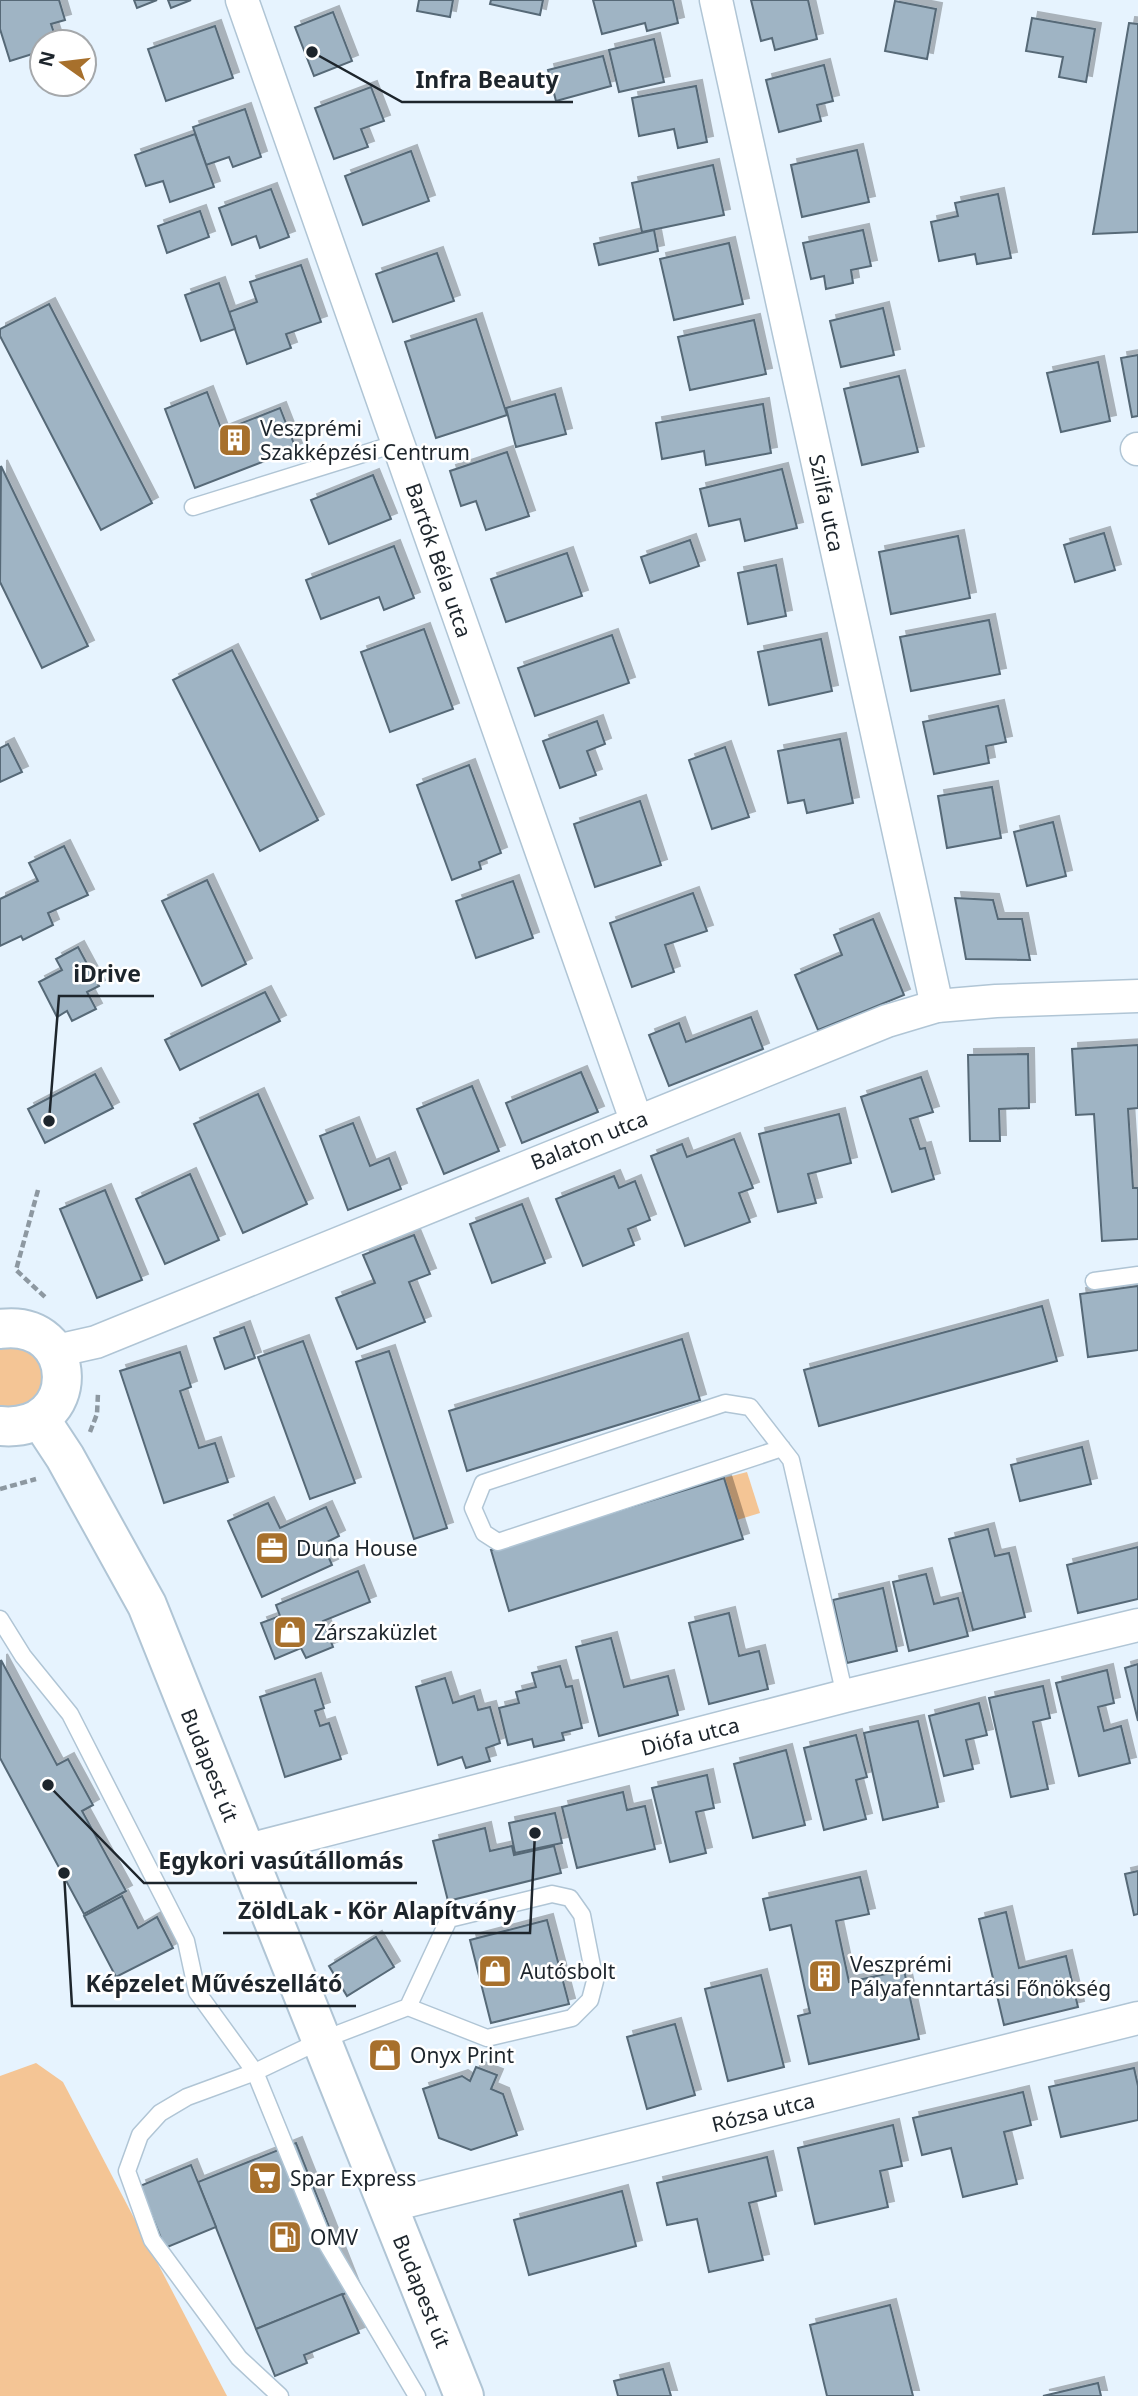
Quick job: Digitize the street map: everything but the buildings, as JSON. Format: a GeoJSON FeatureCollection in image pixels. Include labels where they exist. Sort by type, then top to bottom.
{"type":"FeatureCollection","features":[{"type":"Feature","properties":{"kind":"main road"},"geometry":{"type":"LineString","coordinates":[[0,1329],[15,1327],[31,1330],[45,1339],[56,1351],[63,1381],[60,1396],[52,1409],[40,1419],[21,1427],[0,1426]]}},
{"type":"Feature","properties":{"kind":"main road","name":"Budapest út"},"geometry":{"type":"LineString","coordinates":[[40,1419],[65,1457],[147,1605],[464,2396]]}},
{"type":"Feature","properties":{"kind":"street","name":"Bartók Béla utca"},"geometry":{"type":"LineString","coordinates":[[242,0],[636,1121]]}},
{"type":"Feature","properties":{"kind":"street","name":"Szilfa utca"},"geometry":{"type":"LineString","coordinates":[[716,0],[937,1006]]}},
{"type":"Feature","properties":{"kind":"street","name":"Balaton utca"},"geometry":{"type":"LineString","coordinates":[[56,1351],[96,1342],[887,1021],[937,1006],[1138,996]]}},
{"type":"Feature","properties":{"kind":"street","name":"Diófa utca"},"geometry":{"type":"LineString","coordinates":[[244,1851],[845,1696],[1138,1625]]}},
{"type":"Feature","properties":{"kind":"street","name":"Rózsa utca"},"geometry":{"type":"LineString","coordinates":[[388,2206],[1138,2018]]}},
{"type":"Feature","properties":{"kind":"lane"},"geometry":{"type":"LineString","coordinates":[[193,507],[398,443]]}},
{"type":"Feature","properties":{"kind":"lane"},"geometry":{"type":"LineString","coordinates":[[1094,1280],[1138,1275]]}},
{"type":"Feature","properties":{"kind":"lane"},"geometry":{"type":"LineString","coordinates":[[782,1448],[498,1542],[484,1533],[474,1508],[483,1483],[725,1403],[750,1407],[782,1448],[791,1460],[845,1696]]}},
{"type":"Feature","properties":{"kind":"lane"},"geometry":{"type":"LineString","coordinates":[[0,1619],[23,1656],[70,1714],[186,1941],[197,1992],[255,2072],[321,2234],[417,2396]]}},
{"type":"Feature","properties":{"kind":"lane"},"geometry":{"type":"LineString","coordinates":[[280,2396],[239,2358],[152,2240],[127,2171],[140,2135],[160,2113],[187,2097],[255,2072],[321,2039],[408,2007],[487,2038],[572,2018],[590,2000],[595,1982],[582,1915],[570,1898],[552,1894],[449,1919],[408,2007]]}},
{"type":"Feature","properties":{"kind":"path"},"geometry":{"type":"LineString","coordinates":[[38,1190],[16,1270],[51,1302]]}},
{"type":"Feature","properties":{"kind":"path"},"geometry":{"type":"LineString","coordinates":[[0,1489],[43,1478]]}},
{"type":"Feature","properties":{"kind":"shaded area"},"geometry":{"type":"Polygon","coordinates":[[[15,1327],[63,1381],[0,1426],[0,1329],[15,1327]]]}},
{"type":"Feature","properties":{"kind":"shaded area"},"geometry":{"type":"Polygon","coordinates":[[[747,1472],[760,1513],[737,1520],[724,1478],[747,1472]]]}},
{"type":"Feature","properties":{"kind":"shaded area"},"geometry":{"type":"Polygon","coordinates":[[[36,2063],[63,2082],[227,2396],[0,2396],[0,2076],[36,2063]]]}},
{"type":"Feature","properties":{"kind":"place","name":"Infra Beauty"},"geometry":{"type":"Point","coordinates":[312,52]}},
{"type":"Feature","properties":{"kind":"place","name":"Veszprémi Szakképzési Centrum"},"geometry":{"type":"Point","coordinates":[235,440]}},
{"type":"Feature","properties":{"kind":"place","name":"iDrive"},"geometry":{"type":"Point","coordinates":[49,1121]}},
{"type":"Feature","properties":{"kind":"place","name":"Duna House"},"geometry":{"type":"Point","coordinates":[272,1548]}},
{"type":"Feature","properties":{"kind":"place","name":"Zárszaküzlet"},"geometry":{"type":"Point","coordinates":[290,1632]}},
{"type":"Feature","properties":{"kind":"place","name":"Egykori vasútállomás"},"geometry":{"type":"Point","coordinates":[48,1785]}},
{"type":"Feature","properties":{"kind":"place","name":"ZöldLak - Kör Alapítvány"},"geometry":{"type":"Point","coordinates":[535,1833]}},
{"type":"Feature","properties":{"kind":"place","name":"Képzelet Művészellátó"},"geometry":{"type":"Point","coordinates":[64,1873]}},
{"type":"Feature","properties":{"kind":"place","name":"Autósbolt"},"geometry":{"type":"Point","coordinates":[495,1971]}},
{"type":"Feature","properties":{"kind":"place","name":"Veszprémi Pályafenntartási Főnökség"},"geometry":{"type":"Point","coordinates":[825,1976]}},
{"type":"Feature","properties":{"kind":"place","name":"Onyx Print"},"geometry":{"type":"Point","coordinates":[385,2055]}},
{"type":"Feature","properties":{"kind":"place","name":"Spar Express"},"geometry":{"type":"Point","coordinates":[265,2178]}},
{"type":"Feature","properties":{"kind":"place","name":"OMV"},"geometry":{"type":"Point","coordinates":[285,2237]}}]}
